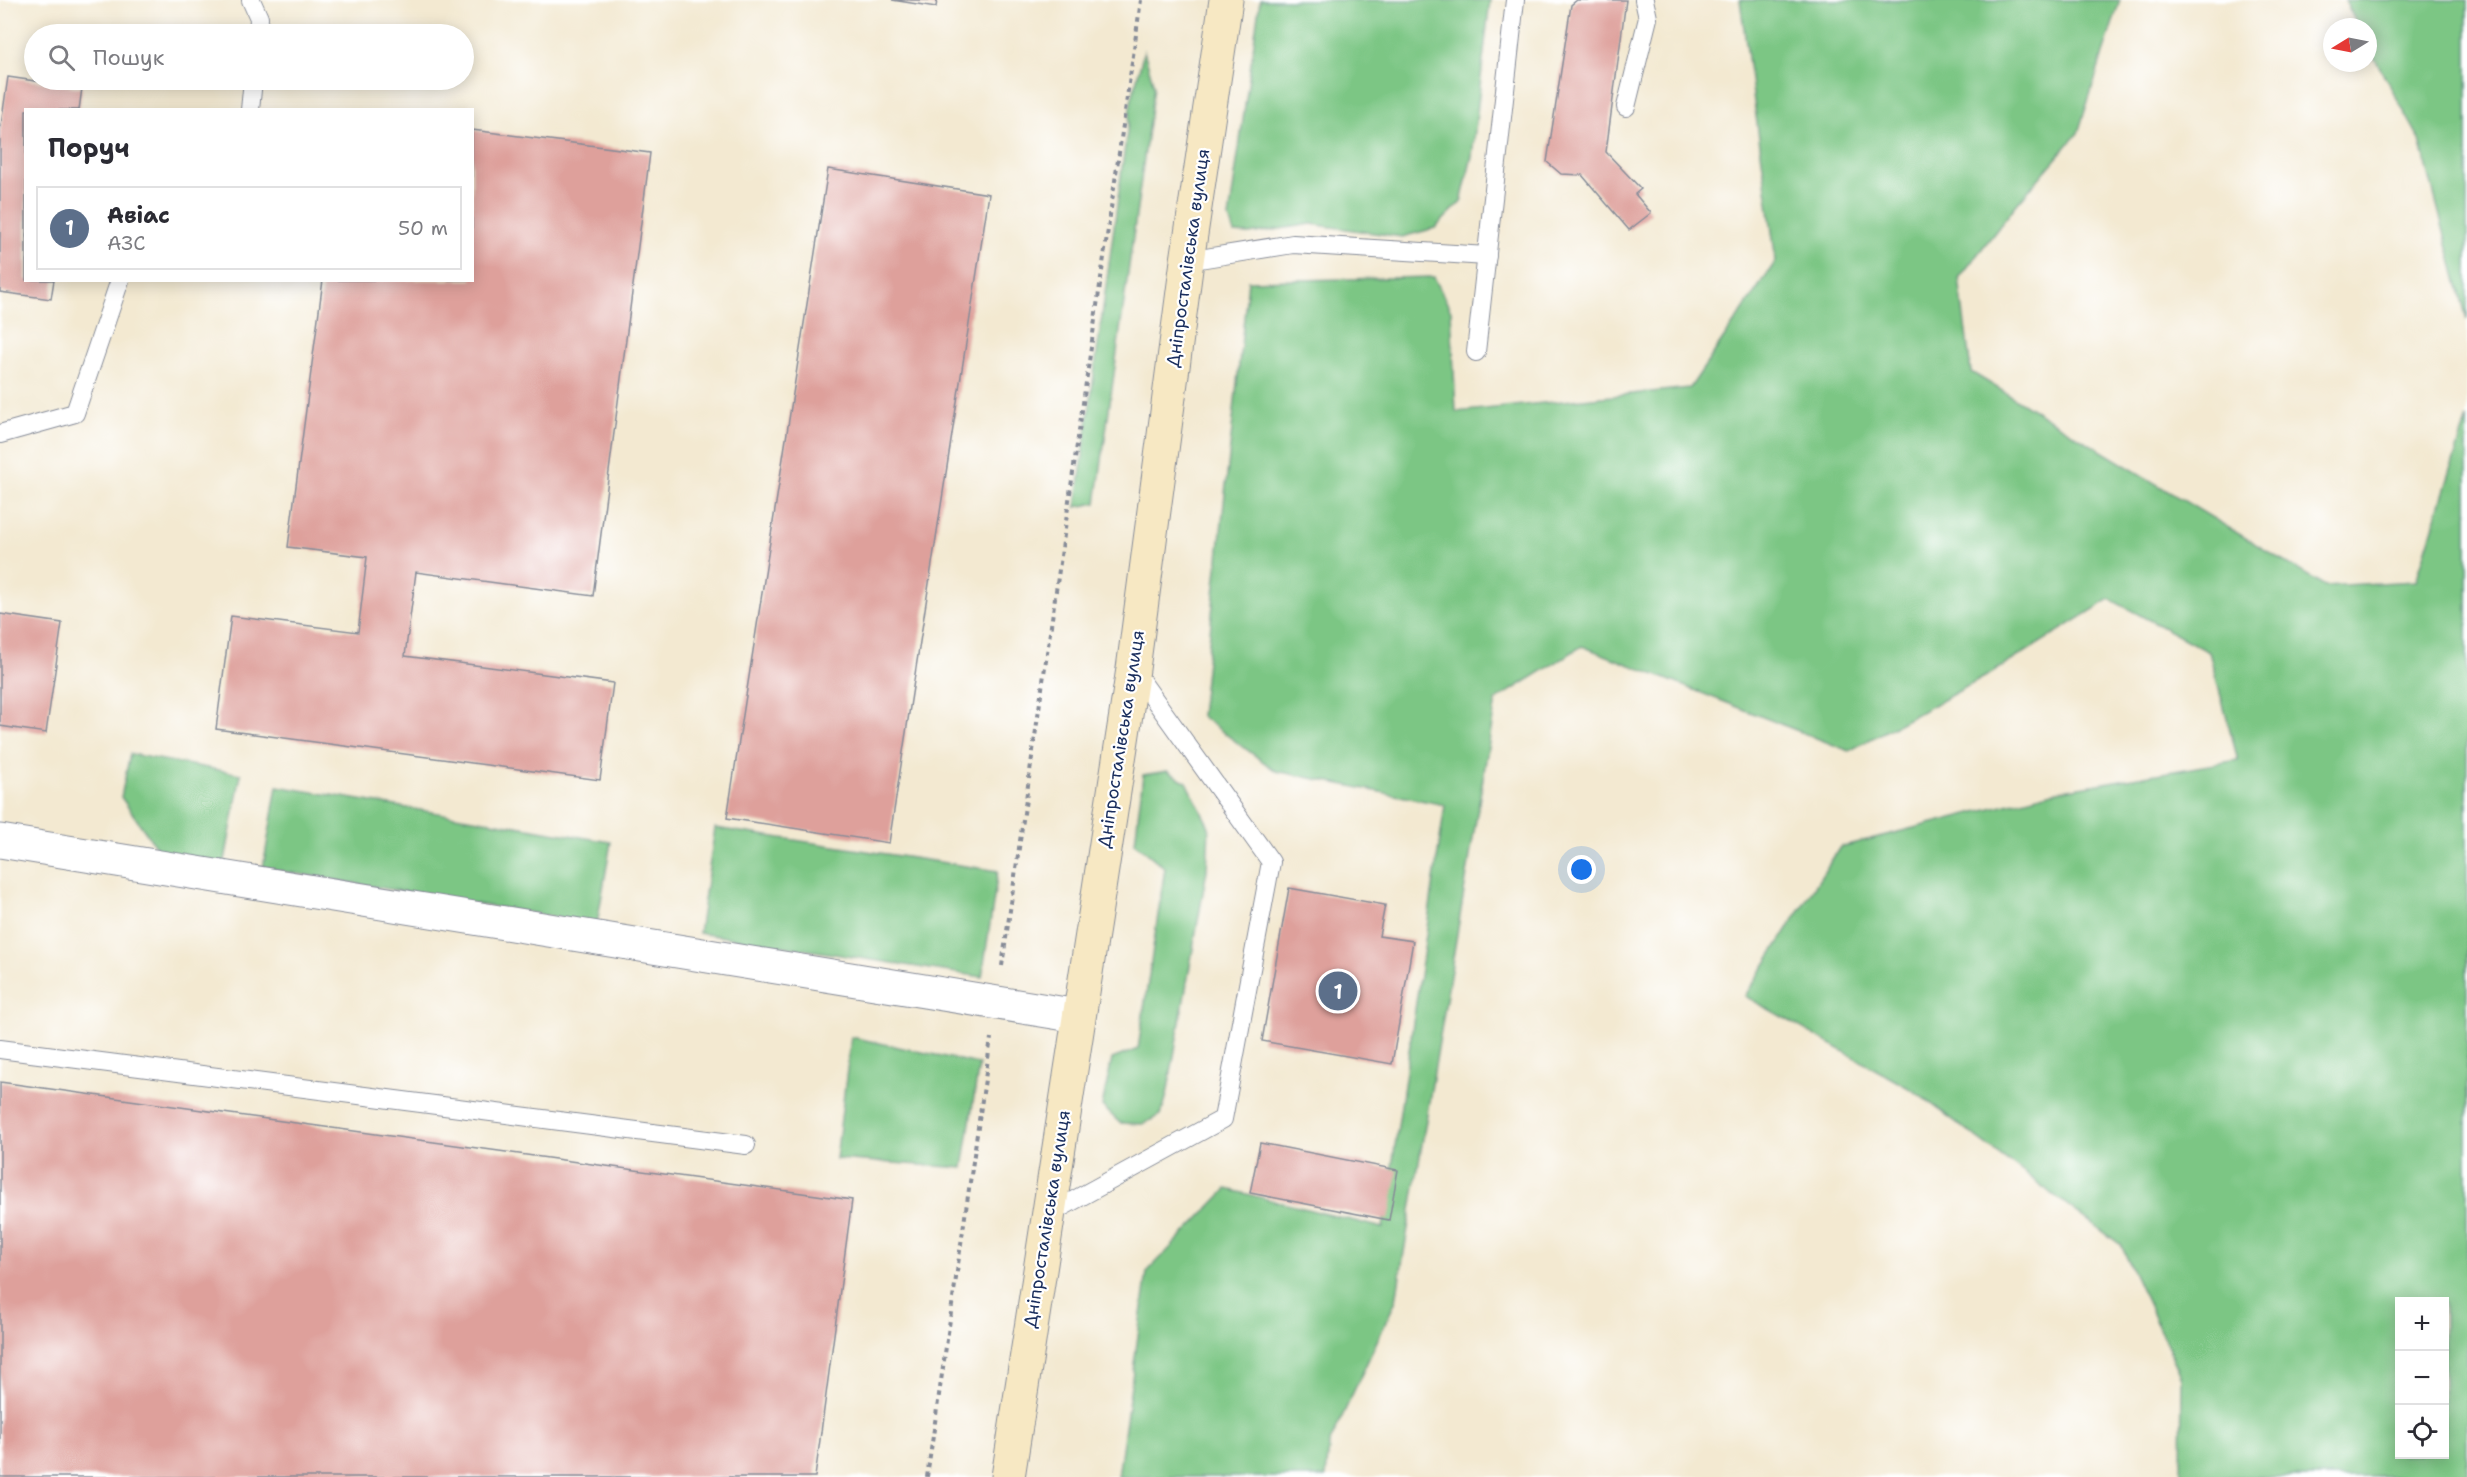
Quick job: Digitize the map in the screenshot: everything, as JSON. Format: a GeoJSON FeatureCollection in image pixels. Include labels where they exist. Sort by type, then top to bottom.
{"type":"FeatureCollection","features":[{"type":"Feature","properties":{"kind":"street","name":"Дніпросталівська вулиця"},"geometry":{"type":"LineString","coordinates":[[1008,1477],[1132,669],[1187,261],[1226,0]]}},
{"type":"Feature","properties":{"kind":"street"},"geometry":{"type":"LineString","coordinates":[[0,842],[1078,1016]]}},
{"type":"Feature","properties":{"kind":"lane"},"geometry":{"type":"LineString","coordinates":[[251,0],[259,18],[259,24]]}},
{"type":"Feature","properties":{"kind":"lane"},"geometry":{"type":"LineString","coordinates":[[1476,352],[1515,0]]}},
{"type":"Feature","properties":{"kind":"lane"},"geometry":{"type":"LineString","coordinates":[[1626,107],[1648,18],[1644,0]]}},
{"type":"Feature","properties":{"kind":"lane"},"geometry":{"type":"LineString","coordinates":[[250,108],[252,90]]}},
{"type":"Feature","properties":{"kind":"lane"},"geometry":{"type":"LineString","coordinates":[[1187,261],[1293,244],[1487,256]]}},
{"type":"Feature","properties":{"kind":"lane"},"geometry":{"type":"LineString","coordinates":[[0,434],[75,412],[119,282]]}},
{"type":"Feature","properties":{"kind":"lane"},"geometry":{"type":"LineString","coordinates":[[1047,1215],[1223,1119],[1271,862],[1132,669]]}},
{"type":"Feature","properties":{"kind":"lane"},"geometry":{"type":"LineString","coordinates":[[0,1049],[746,1145]]}},
{"type":"Feature","properties":{"kind":"path"},"geometry":{"type":"LineString","coordinates":[[927,1477],[1141,0]]}},
{"type":"Feature","properties":{"kind":"green space"},"geometry":{"type":"Polygon","coordinates":[[[1260,0],[1490,0],[1472,156],[1461,202],[1435,228],[1402,237],[1311,224],[1249,234],[1234,233],[1229,218],[1260,0]]]}},
{"type":"Feature","properties":{"kind":"green space"},"geometry":{"type":"Polygon","coordinates":[[[1740,0],[2120,0],[2078,133],[2017,204],[1959,278],[1971,372],[2325,586],[2416,581],[2467,418],[2467,1477],[2181,1477],[2182,1378],[2121,1245],[1914,1091],[1745,996],[1840,847],[2057,791],[2238,760],[2209,652],[2110,599],[1992,673],[1849,751],[1582,646],[1496,700],[1396,1300],[1329,1445],[1326,1477],[1118,1477],[1147,1272],[1227,1189],[1383,1228],[1445,805],[1276,771],[1201,716],[1248,281],[1434,277],[1451,311],[1456,412],[1690,388],[1776,261],[1740,0]]]}},
{"type":"Feature","properties":{"kind":"green space"},"geometry":{"type":"Polygon","coordinates":[[[2345,0],[2467,0],[2467,320],[2420,140],[2377,62],[2377,18],[2354,18],[2345,0]]]}},
{"type":"Feature","properties":{"kind":"green space"},"geometry":{"type":"Polygon","coordinates":[[[1144,51],[1154,86],[1096,503],[1076,507],[1131,102],[1144,51]]]}},
{"type":"Feature","properties":{"kind":"green space"},"geometry":{"type":"Polygon","coordinates":[[[130,754],[241,774],[223,871],[163,857],[121,797],[130,754]]]}},
{"type":"Feature","properties":{"kind":"green space"},"geometry":{"type":"Polygon","coordinates":[[[1167,771],[1187,782],[1209,827],[1207,870],[1167,1095],[1161,1115],[1143,1124],[1120,1123],[1102,1106],[1112,1059],[1138,1049],[1165,868],[1135,843],[1143,775],[1167,771]]]}},
{"type":"Feature","properties":{"kind":"green space"},"geometry":{"type":"Polygon","coordinates":[[[277,786],[611,842],[597,924],[263,868],[277,786]]]}},
{"type":"Feature","properties":{"kind":"green space"},"geometry":{"type":"Polygon","coordinates":[[[715,828],[998,871],[982,977],[699,933],[715,828]]]}},
{"type":"Feature","properties":{"kind":"green space"},"geometry":{"type":"Polygon","coordinates":[[[851,1037],[979,1064],[963,1168],[836,1159],[851,1037]]]}},
{"type":"Feature","properties":{"kind":"building"},"geometry":{"type":"Polygon","coordinates":[[[892,0],[937,0],[936,7],[892,0]]]}},
{"type":"Feature","properties":{"kind":"building"},"geometry":{"type":"Polygon","coordinates":[[[1577,0],[1626,0],[1606,152],[1641,189],[1635,194],[1651,213],[1629,230],[1582,175],[1561,174],[1547,162],[1571,5],[1577,0]]]}},
{"type":"Feature","properties":{"kind":"building"},"geometry":{"type":"Polygon","coordinates":[[[8,77],[24,79],[24,90],[82,90],[79,108],[24,108],[24,282],[54,282],[51,299],[0,292],[0,132],[8,77]]]}},
{"type":"Feature","properties":{"kind":"building"},"geometry":{"type":"Polygon","coordinates":[[[474,130],[650,153],[593,596],[416,572],[405,656],[613,683],[600,780],[216,729],[231,616],[358,632],[367,557],[288,547],[323,282],[474,282],[474,130]]]}},
{"type":"Feature","properties":{"kind":"building"},"geometry":{"type":"Polygon","coordinates":[[[828,169],[989,194],[889,843],[727,818],[828,169]]]}},
{"type":"Feature","properties":{"kind":"building"},"geometry":{"type":"Polygon","coordinates":[[[0,614],[62,623],[46,733],[0,726],[0,614]]]}},
{"type":"Feature","properties":{"kind":"building"},"geometry":{"type":"Polygon","coordinates":[[[1289,888],[1385,905],[1379,936],[1413,941],[1392,1064],[1262,1041],[1289,888]]]}},
{"type":"Feature","properties":{"kind":"building"},"geometry":{"type":"Polygon","coordinates":[[[0,1082],[852,1200],[815,1477],[0,1477],[0,1082]]]}},
{"type":"Feature","properties":{"kind":"building"},"geometry":{"type":"Polygon","coordinates":[[[1260,1143],[1398,1170],[1389,1220],[1250,1193],[1260,1143]]]}},
{"type":"Feature","properties":{"kind":"place","name":"Авіас"},"geometry":{"type":"Point","coordinates":[1338,991]}}]}
